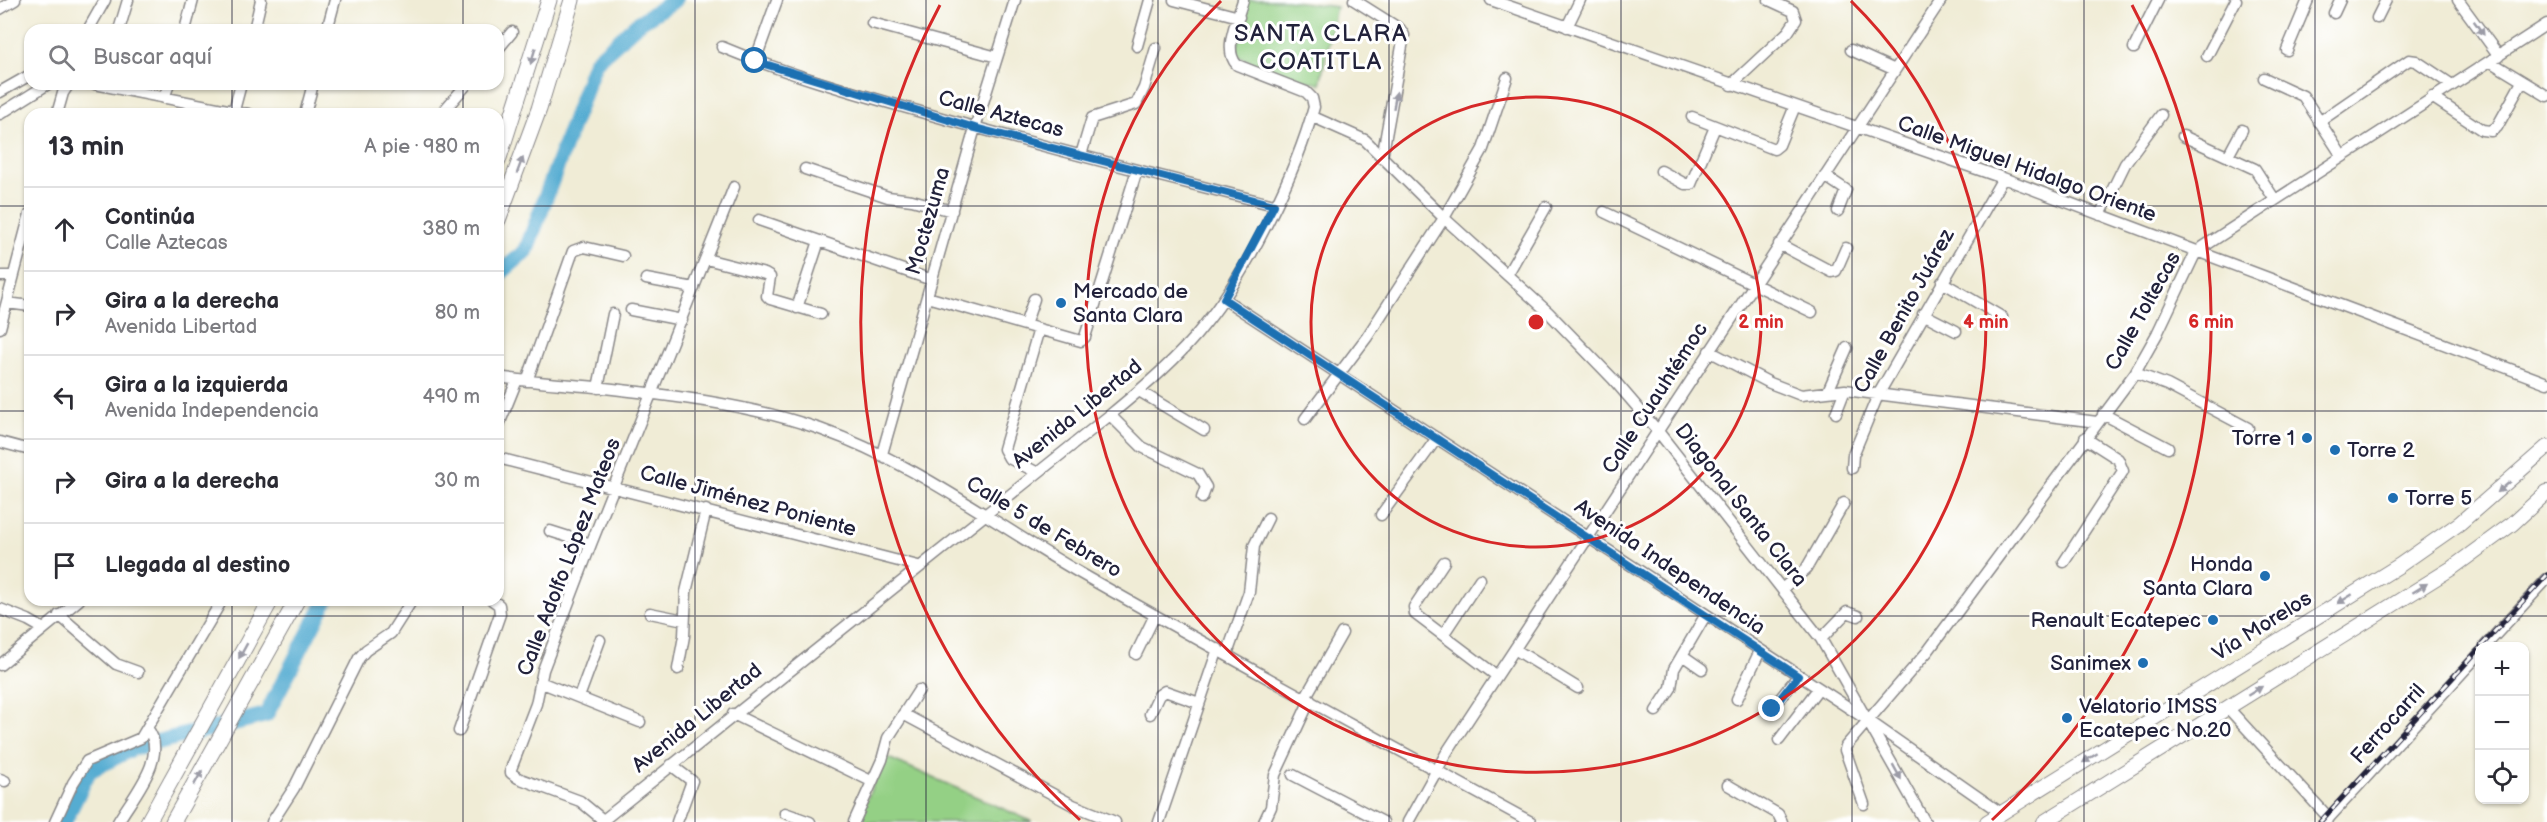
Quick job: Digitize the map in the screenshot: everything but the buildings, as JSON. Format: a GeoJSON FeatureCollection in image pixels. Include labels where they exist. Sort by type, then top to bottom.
{"type":"FeatureCollection","features":[{"type":"Feature","properties":{"kind":"highway"},"geometry":{"type":"LineString","coordinates":[[504,142],[549,0]]}},
{"type":"Feature","properties":{"kind":"highway"},"geometry":{"type":"LineString","coordinates":[[504,204],[533,127],[572,0]]}},
{"type":"Feature","properties":{"kind":"highway"},"geometry":{"type":"LineString","coordinates":[[148,822],[268,606]]}},
{"type":"Feature","properties":{"kind":"highway"},"geometry":{"type":"LineString","coordinates":[[173,822],[294,606]]}},
{"type":"Feature","properties":{"kind":"main road","name":"Vía Morelos"},"geometry":{"type":"LineString","coordinates":[[1987,822],[2400,565],[2460,523],[2547,447]]}},
{"type":"Feature","properties":{"kind":"main road"},"geometry":{"type":"LineString","coordinates":[[2044,822],[2452,568],[2512,524],[2547,492]]}},
{"type":"Feature","properties":{"kind":"street"},"geometry":{"type":"LineString","coordinates":[[0,9],[15,0]]}},
{"type":"Feature","properties":{"kind":"street"},"geometry":{"type":"LineString","coordinates":[[91,24],[105,0]]}},
{"type":"Feature","properties":{"kind":"street"},"geometry":{"type":"LineString","coordinates":[[121,24],[128,0]]}},
{"type":"Feature","properties":{"kind":"street"},"geometry":{"type":"LineString","coordinates":[[186,24],[193,0]]}},
{"type":"Feature","properties":{"kind":"street"},"geometry":{"type":"LineString","coordinates":[[255,24],[261,0]]}},
{"type":"Feature","properties":{"kind":"street"},"geometry":{"type":"LineString","coordinates":[[330,24],[335,0]]}},
{"type":"Feature","properties":{"kind":"street"},"geometry":{"type":"LineString","coordinates":[[755,61],[777,0]]}},
{"type":"Feature","properties":{"kind":"street","name":"Moctezuma"},"geometry":{"type":"LineString","coordinates":[[882,454],[975,128],[1015,0]]}},
{"type":"Feature","properties":{"kind":"street"},"geometry":{"type":"LineString","coordinates":[[1137,46],[1150,0]]}},
{"type":"Feature","properties":{"kind":"street"},"geometry":{"type":"LineString","coordinates":[[1174,0],[1239,17],[1243,0]]}},
{"type":"Feature","properties":{"kind":"street"},"geometry":{"type":"LineString","coordinates":[[1354,0],[1400,29],[1404,35],[1383,158]]}},
{"type":"Feature","properties":{"kind":"street","name":"Calle Miguel Hidalgo Oriente"},"geometry":{"type":"LineString","coordinates":[[1491,0],[2003,178],[2547,382]]}},
{"type":"Feature","properties":{"kind":"street"},"geometry":{"type":"LineString","coordinates":[[1567,27],[1580,0]]}},
{"type":"Feature","properties":{"kind":"street"},"geometry":{"type":"LineString","coordinates":[[1731,85],[1788,32],[1796,20],[1792,11],[1769,0]]}},
{"type":"Feature","properties":{"kind":"street","name":"Calle Cuauhtémoc"},"geometry":{"type":"LineString","coordinates":[[1408,822],[1436,770],[1941,0]]}},
{"type":"Feature","properties":{"kind":"street"},"geometry":{"type":"LineString","coordinates":[[2134,48],[2158,0]]}},
{"type":"Feature","properties":{"kind":"street"},"geometry":{"type":"LineString","coordinates":[[2207,56],[2236,0]]}},
{"type":"Feature","properties":{"kind":"street"},"geometry":{"type":"LineString","coordinates":[[2287,50],[2308,0]]}},
{"type":"Feature","properties":{"kind":"street"},"geometry":{"type":"LineString","coordinates":[[2334,13],[2340,0]]}},
{"type":"Feature","properties":{"kind":"street"},"geometry":{"type":"LineString","coordinates":[[2377,18],[2386,0]]}},
{"type":"Feature","properties":{"kind":"street"},"geometry":{"type":"LineString","coordinates":[[2458,0],[2495,59],[2522,82],[2547,96]]}},
{"type":"Feature","properties":{"kind":"street","name":"Avenida Libertad"},"geometry":{"type":"LineString","coordinates":[[602,821],[1110,415],[1186,346],[1224,299],[1274,205],[1311,116],[1312,98],[1306,92],[1237,65],[1233,60],[1230,47],[1239,17]]}},
{"type":"Feature","properties":{"kind":"street"},"geometry":{"type":"LineString","coordinates":[[872,23],[997,57]]}},
{"type":"Feature","properties":{"kind":"street","name":"Calle Toltecas"},"geometry":{"type":"LineString","coordinates":[[1864,804],[1845,749],[1928,651],[2135,373],[2199,252],[2432,97],[2547,24]]}},
{"type":"Feature","properties":{"kind":"street"},"geometry":{"type":"LineString","coordinates":[[504,42],[512,32]]}},
{"type":"Feature","properties":{"kind":"street","name":"Calle Aztecas"},"geometry":{"type":"LineString","coordinates":[[722,46],[755,61],[975,128],[1274,205]]}},
{"type":"Feature","properties":{"kind":"street"},"geometry":{"type":"LineString","coordinates":[[1081,155],[1092,118],[1136,104],[1144,88],[1156,48]]}},
{"type":"Feature","properties":{"kind":"street"},"geometry":{"type":"LineString","coordinates":[[1851,50],[1895,70]]}},
{"type":"Feature","properties":{"kind":"street"},"geometry":{"type":"LineString","coordinates":[[2319,122],[2411,60],[2452,85]]}},
{"type":"Feature","properties":{"kind":"street"},"geometry":{"type":"LineString","coordinates":[[0,92],[24,78]]}},
{"type":"Feature","properties":{"kind":"street"},"geometry":{"type":"LineString","coordinates":[[1305,418],[1341,374],[1444,218],[1483,149],[1507,78]]}},
{"type":"Feature","properties":{"kind":"street"},"geometry":{"type":"LineString","coordinates":[[2264,78],[2303,96],[2342,156]]}},
{"type":"Feature","properties":{"kind":"street"},"geometry":{"type":"LineString","coordinates":[[2432,97],[2487,132],[2497,127],[2522,82]]}},
{"type":"Feature","properties":{"kind":"street"},"geometry":{"type":"LineString","coordinates":[[0,114],[38,90]]}},
{"type":"Feature","properties":{"kind":"street"},"geometry":{"type":"LineString","coordinates":[[59,108],[64,90]]}},
{"type":"Feature","properties":{"kind":"street"},"geometry":{"type":"LineString","coordinates":[[125,90],[214,108]]}},
{"type":"Feature","properties":{"kind":"street"},"geometry":{"type":"LineString","coordinates":[[164,98],[167,90]]}},
{"type":"Feature","properties":{"kind":"street"},"geometry":{"type":"LineString","coordinates":[[235,108],[239,90]]}},
{"type":"Feature","properties":{"kind":"street"},"geometry":{"type":"LineString","coordinates":[[307,108],[311,90]]}},
{"type":"Feature","properties":{"kind":"street"},"geometry":{"type":"LineString","coordinates":[[446,108],[462,90]]}},
{"type":"Feature","properties":{"kind":"street"},"geometry":{"type":"LineString","coordinates":[[1692,117],[1776,149],[1795,106]]}},
{"type":"Feature","properties":{"kind":"street"},"geometry":{"type":"LineString","coordinates":[[2100,215],[2125,164],[2161,115]]}},
{"type":"Feature","properties":{"kind":"street","name":"Diagonal Santa Clara"},"geometry":{"type":"LineString","coordinates":[[1311,116],[1365,140],[1444,218],[1581,344],[1657,430],[1821,639],[1925,822]]}},
{"type":"Feature","properties":{"kind":"street"},"geometry":{"type":"LineString","coordinates":[[1661,171],[1686,184],[1691,184],[1715,127]]}},
{"type":"Feature","properties":{"kind":"street"},"geometry":{"type":"LineString","coordinates":[[2228,156],[2242,130]]}},
{"type":"Feature","properties":{"kind":"street"},"geometry":{"type":"LineString","coordinates":[[2183,136],[2255,169],[2275,200]]}},
{"type":"Feature","properties":{"kind":"street"},"geometry":{"type":"LineString","coordinates":[[805,169],[888,197],[912,200],[952,211]]}},
{"type":"Feature","properties":{"kind":"street"},"geometry":{"type":"LineString","coordinates":[[927,297],[1081,341],[1085,337],[1137,170]]}},
{"type":"Feature","properties":{"kind":"street"},"geometry":{"type":"LineString","coordinates":[[1825,176],[1846,190],[1838,211]]}},
{"type":"Feature","properties":{"kind":"street","name":"Calle Benito Juárez"},"geometry":{"type":"LineString","coordinates":[[1852,468],[1853,455],[1878,395],[2003,178]]}},
{"type":"Feature","properties":{"kind":"street","name":"Calle Adolfo López Mateos"},"geometry":{"type":"LineString","coordinates":[[602,821],[580,801],[511,772],[512,763],[536,704],[540,682],[591,544],[734,187]]}},
{"type":"Feature","properties":{"kind":"street"},"geometry":{"type":"LineString","coordinates":[[1507,275],[1546,207]]}},
{"type":"Feature","properties":{"kind":"street"},"geometry":{"type":"LineString","coordinates":[[1604,212],[1812,312]]}},
{"type":"Feature","properties":{"kind":"street"},"geometry":{"type":"LineString","coordinates":[[759,220],[932,280]]}},
{"type":"Feature","properties":{"kind":"street"},"geometry":{"type":"LineString","coordinates":[[0,328],[24,236]]}},
{"type":"Feature","properties":{"kind":"street"},"geometry":{"type":"LineString","coordinates":[[797,308],[819,241]]}},
{"type":"Feature","properties":{"kind":"street"},"geometry":{"type":"LineString","coordinates":[[1779,244],[1832,272],[1836,271],[1846,248]]}},
{"type":"Feature","properties":{"kind":"street"},"geometry":{"type":"LineString","coordinates":[[504,416],[522,380],[573,251],[584,247],[623,256]]}},
{"type":"Feature","properties":{"kind":"street"},"geometry":{"type":"LineString","coordinates":[[706,259],[768,276],[770,282],[768,298],[821,314]]}},
{"type":"Feature","properties":{"kind":"street"},"geometry":{"type":"LineString","coordinates":[[0,276],[13,276]]}},
{"type":"Feature","properties":{"kind":"street"},"geometry":{"type":"LineString","coordinates":[[646,279],[694,288]]}},
{"type":"Feature","properties":{"kind":"street"},"geometry":{"type":"LineString","coordinates":[[1942,282],[2002,317]]}},
{"type":"Feature","properties":{"kind":"street"},"geometry":{"type":"LineString","coordinates":[[1025,325],[1034,299]]}},
{"type":"Feature","properties":{"kind":"street","name":"Avenida Independencia"},"geometry":{"type":"LineString","coordinates":[[1224,299],[1589,536],[1705,616],[1869,721],[2001,813]]}},
{"type":"Feature","properties":{"kind":"street"},"geometry":{"type":"LineString","coordinates":[[7,303],[24,305]]}},
{"type":"Feature","properties":{"kind":"street"},"geometry":{"type":"LineString","coordinates":[[632,310],[682,320]]}},
{"type":"Feature","properties":{"kind":"street"},"geometry":{"type":"LineString","coordinates":[[598,387],[613,314]]}},
{"type":"Feature","properties":{"kind":"street"},"geometry":{"type":"LineString","coordinates":[[1923,314],[1956,331]]}},
{"type":"Feature","properties":{"kind":"street"},"geometry":{"type":"LineString","coordinates":[[1036,472],[1009,458],[1004,449],[1039,329]]}},
{"type":"Feature","properties":{"kind":"street"},"geometry":{"type":"LineString","coordinates":[[1828,391],[1847,348]]}},
{"type":"Feature","properties":{"kind":"street"},"geometry":{"type":"LineString","coordinates":[[1709,351],[1795,393],[1815,394],[1845,390],[2100,418],[2168,448]]}},
{"type":"Feature","properties":{"kind":"street"},"geometry":{"type":"LineString","coordinates":[[2135,373],[2171,387],[2247,428]]}},
{"type":"Feature","properties":{"kind":"street","name":"Calle 5 de Febrero"},"geometry":{"type":"LineString","coordinates":[[504,378],[598,387],[723,406],[793,420],[882,454],[922,475],[983,515],[1155,615],[1531,822]]}},
{"type":"Feature","properties":{"kind":"street"},"geometry":{"type":"LineString","coordinates":[[1836,413],[1845,390]]}},
{"type":"Feature","properties":{"kind":"street"},"geometry":{"type":"LineString","coordinates":[[1138,391],[1204,430]]}},
{"type":"Feature","properties":{"kind":"street"},"geometry":{"type":"LineString","coordinates":[[1110,415],[1142,447],[1199,475],[1206,487],[1202,498]]}},
{"type":"Feature","properties":{"kind":"street"},"geometry":{"type":"LineString","coordinates":[[1381,515],[1437,438]]}},
{"type":"Feature","properties":{"kind":"street"},"geometry":{"type":"LineString","coordinates":[[2064,562],[2123,471],[2118,459],[2085,438]]}},
{"type":"Feature","properties":{"kind":"street"},"geometry":{"type":"LineString","coordinates":[[0,442],[24,448]]}},
{"type":"Feature","properties":{"kind":"street","name":"Calle Jiménez Poniente"},"geometry":{"type":"LineString","coordinates":[[504,459],[614,486],[918,567]]}},
{"type":"Feature","properties":{"kind":"street"},"geometry":{"type":"LineString","coordinates":[[1783,588],[1805,571],[1844,503]]}},
{"type":"Feature","properties":{"kind":"street"},"geometry":{"type":"LineString","coordinates":[[678,669],[686,592],[706,510]]}},
{"type":"Feature","properties":{"kind":"street"},"geometry":{"type":"LineString","coordinates":[[1159,822],[1199,703],[1249,592],[1254,546],[1268,518]]}},
{"type":"Feature","properties":{"kind":"street"},"geometry":{"type":"LineString","coordinates":[[550,531],[591,544]]}},
{"type":"Feature","properties":{"kind":"street"},"geometry":{"type":"LineString","coordinates":[[1444,561],[1414,609],[1417,617],[1497,676]]}},
{"type":"Feature","properties":{"kind":"street"},"geometry":{"type":"LineString","coordinates":[[1443,635],[1480,579]]}},
{"type":"Feature","properties":{"kind":"street"},"geometry":{"type":"LineString","coordinates":[[2489,642],[2547,579]]}},
{"type":"Feature","properties":{"kind":"street"},"geometry":{"type":"LineString","coordinates":[[0,665],[71,606]]}},
{"type":"Feature","properties":{"kind":"street"},"geometry":{"type":"LineString","coordinates":[[55,822],[73,783],[87,761],[138,740],[149,732],[219,606]]}},
{"type":"Feature","properties":{"kind":"street"},"geometry":{"type":"LineString","coordinates":[[272,822],[294,788],[358,658],[391,633],[408,606]]}},
{"type":"Feature","properties":{"kind":"street"},"geometry":{"type":"LineString","coordinates":[[459,731],[500,614],[499,606]]}},
{"type":"Feature","properties":{"kind":"street"},"geometry":{"type":"LineString","coordinates":[[0,609],[42,628]]}},
{"type":"Feature","properties":{"kind":"street"},"geometry":{"type":"LineString","coordinates":[[1821,639],[1847,612],[1858,616]]}},
{"type":"Feature","properties":{"kind":"street"},"geometry":{"type":"LineString","coordinates":[[650,613],[684,620]]}},
{"type":"Feature","properties":{"kind":"street"},"geometry":{"type":"LineString","coordinates":[[59,615],[116,664],[138,672]]}},
{"type":"Feature","properties":{"kind":"street"},"geometry":{"type":"LineString","coordinates":[[1136,654],[1155,615]]}},
{"type":"Feature","properties":{"kind":"street"},"geometry":{"type":"LineString","coordinates":[[1656,711],[1671,688],[1674,669],[1705,616]]}},
{"type":"Feature","properties":{"kind":"street"},"geometry":{"type":"LineString","coordinates":[[1264,822],[1271,807],[1275,775],[1308,699],[1342,633]]}},
{"type":"Feature","properties":{"kind":"street"},"geometry":{"type":"LineString","coordinates":[[579,697],[600,640]]}},
{"type":"Feature","properties":{"kind":"street"},"geometry":{"type":"LineString","coordinates":[[1516,650],[1578,688]]}},
{"type":"Feature","properties":{"kind":"street"},"geometry":{"type":"LineString","coordinates":[[1737,699],[1760,651]]}},
{"type":"Feature","properties":{"kind":"street"},"geometry":{"type":"LineString","coordinates":[[1682,655],[1702,669]]}},
{"type":"Feature","properties":{"kind":"street","name":"Ferrocarril"},"geometry":{"type":"LineString","coordinates":[[2327,820],[2475,658]]}},
{"type":"Feature","properties":{"kind":"street"},"geometry":{"type":"LineString","coordinates":[[1772,709],[1798,676]]}},
{"type":"Feature","properties":{"kind":"street"},"geometry":{"type":"LineString","coordinates":[[540,682],[640,722]]}},
{"type":"Feature","properties":{"kind":"street"},"geometry":{"type":"LineString","coordinates":[[1779,740],[1818,689]]}},
{"type":"Feature","properties":{"kind":"street"},"geometry":{"type":"LineString","coordinates":[[854,822],[882,760],[888,738],[919,690]]}},
{"type":"Feature","properties":{"kind":"street"},"geometry":{"type":"LineString","coordinates":[[1150,714],[1159,695],[1164,691],[1199,703]]}},
{"type":"Feature","properties":{"kind":"street"},"geometry":{"type":"LineString","coordinates":[[2228,708],[2327,820]]}},
{"type":"Feature","properties":{"kind":"street"},"geometry":{"type":"LineString","coordinates":[[733,714],[871,781]]}},
{"type":"Feature","properties":{"kind":"street"},"geometry":{"type":"LineString","coordinates":[[903,714],[1073,805],[1115,822]]}},
{"type":"Feature","properties":{"kind":"street"},"geometry":{"type":"LineString","coordinates":[[118,822],[151,767],[154,748],[149,732]]}},
{"type":"Feature","properties":{"kind":"street"},"geometry":{"type":"LineString","coordinates":[[671,765],[692,781],[677,822]]}},
{"type":"Feature","properties":{"kind":"street"},"geometry":{"type":"LineString","coordinates":[[1293,775],[1383,822]]}},
{"type":"Feature","properties":{"kind":"street"},"geometry":{"type":"LineString","coordinates":[[1728,785],[1778,814],[1782,821]]}},
{"type":"Feature","properties":{"kind":"street"},"geometry":{"type":"LineString","coordinates":[[785,813],[810,822]]}},
{"type":"Feature","properties":{"kind":"green space"},"geometry":{"type":"Polygon","coordinates":[[[1247,0],[1287,0],[1336,7],[1320,84],[1277,74],[1235,55],[1247,0]]]}},
{"type":"Feature","properties":{"kind":"green space"},"geometry":{"type":"Polygon","coordinates":[[[884,756],[1031,821],[1031,822],[858,822],[884,756]]]}},
{"type":"Feature","properties":{"kind":"waterway"},"geometry":{"type":"LineString","coordinates":[[504,270],[526,251],[595,62],[638,23],[675,0]]}},
{"type":"Feature","properties":{"kind":"waterway"},"geometry":{"type":"LineString","coordinates":[[64,822],[89,771],[133,748],[266,715],[323,606]]}},
{"type":"Feature","properties":{"kind":"railway"},"geometry":{"type":"LineString","coordinates":[[2485,642],[2547,575]]}},
{"type":"Feature","properties":{"kind":"railway"},"geometry":{"type":"LineString","coordinates":[[2320,822],[2475,653]]}},
{"type":"Feature","properties":{"kind":"place","name":"Mercado de Santa Clara"},"geometry":{"type":"Point","coordinates":[1061,303]}},
{"type":"Feature","properties":{"kind":"place","name":"Torre 1"},"geometry":{"type":"Point","coordinates":[2307,438]}},
{"type":"Feature","properties":{"kind":"place","name":"Torre 2"},"geometry":{"type":"Point","coordinates":[2335,450]}},
{"type":"Feature","properties":{"kind":"place","name":"Torre 5"},"geometry":{"type":"Point","coordinates":[2393,498]}},
{"type":"Feature","properties":{"kind":"place","name":"Honda Santa Clara"},"geometry":{"type":"Point","coordinates":[2265,576]}},
{"type":"Feature","properties":{"kind":"place","name":"Renault Ecatepec"},"geometry":{"type":"Point","coordinates":[2213,620]}},
{"type":"Feature","properties":{"kind":"place","name":"Sanimex"},"geometry":{"type":"Point","coordinates":[2143,663]}},
{"type":"Feature","properties":{"kind":"place","name":"Velatorio IMSS Ecatepec No.20"},"geometry":{"type":"Point","coordinates":[2067,718]}},
{"type":"Feature","properties":{"kind":"district","name":"SANTA CLARA COATITLA"},"geometry":{"type":"Point","coordinates":[1321,47]}},
{"type":"Feature","properties":{"kind":"route"},"geometry":{"type":"LineString","coordinates":[[755,61],[975,128],[1274,205],[1250,255],[1224,299],[1589,536],[1705,616],[1798,676],[1772,709]]}}]}
